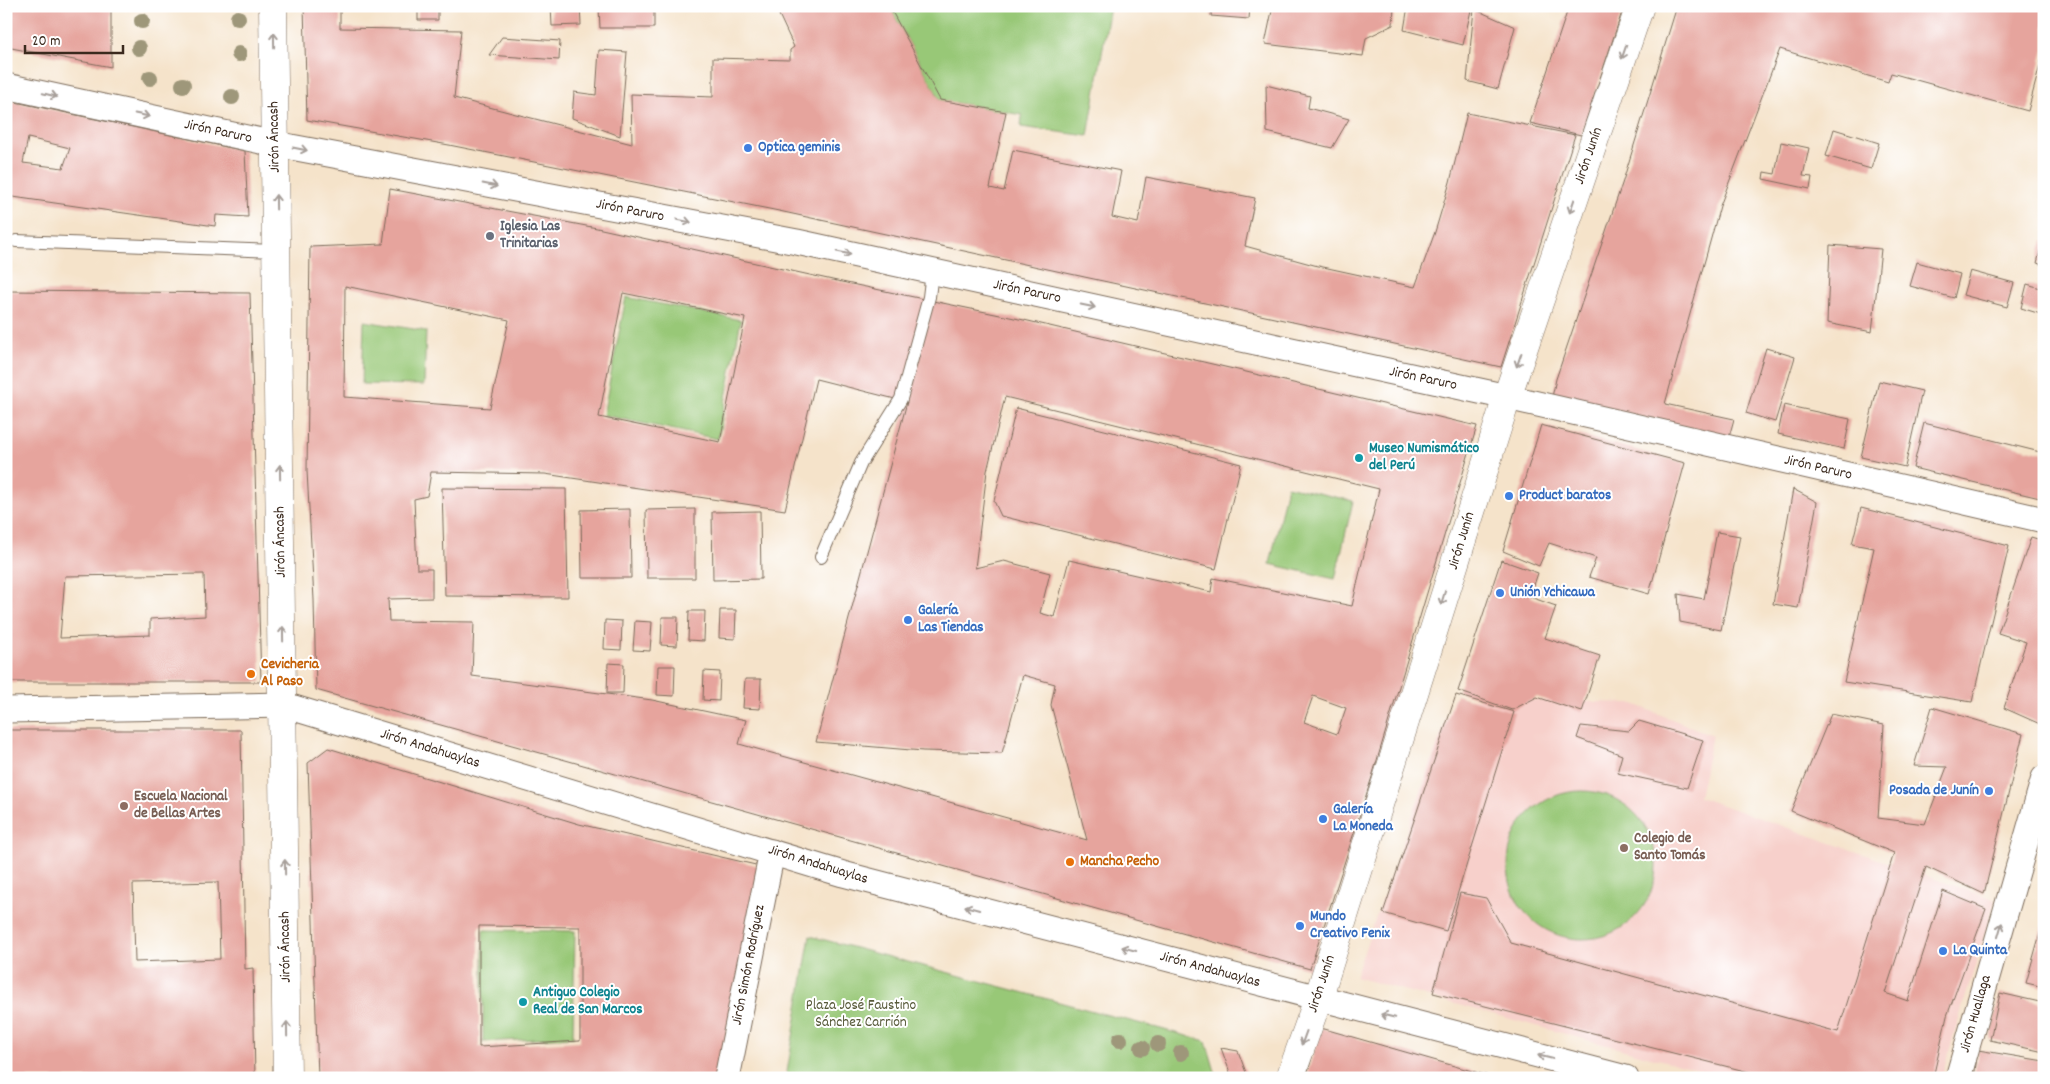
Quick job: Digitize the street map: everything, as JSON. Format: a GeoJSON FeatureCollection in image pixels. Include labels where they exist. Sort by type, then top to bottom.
{"type":"FeatureCollection","features":[{"type":"Feature","properties":{"kind":"street","name":"Jirón Áncash"},"geometry":{"type":"LineString","coordinates":[[273,6],[284,705],[287,1078]]}},
{"type":"Feature","properties":{"kind":"street","name":"Jirón Junín"},"geometry":{"type":"LineString","coordinates":[[1290,1078],[1318,998],[1507,397],[1640,6]]}},
{"type":"Feature","properties":{"kind":"street","name":"Jirón Paruro"},"geometry":{"type":"LineString","coordinates":[[6,86],[275,144],[797,242],[1507,397],[2044,520]]}},
{"type":"Feature","properties":{"kind":"street","name":"Jirón Andahuaylas"},"geometry":{"type":"LineString","coordinates":[[6,710],[284,705],[852,876],[1626,1078]]}},
{"type":"Feature","properties":{"kind":"street","name":"Jirón Huallaga"},"geometry":{"type":"LineString","coordinates":[[1958,1078],[2044,778]]}},
{"type":"Feature","properties":{"kind":"street","name":"Jirón Simón Rodríguez"},"geometry":{"type":"LineString","coordinates":[[727,1078],[772,852]]}},
{"type":"Feature","properties":{"kind":"lane"},"geometry":{"type":"LineString","coordinates":[[16,242],[277,251]]}},
{"type":"Feature","properties":{"kind":"lane"},"geometry":{"type":"LineString","coordinates":[[821,557],[861,463],[901,399],[929,297],[932,272]]}},
{"type":"Feature","properties":{"kind":"shaded area","name":"Colegio de Santo Tomás"},"geometry":{"type":"Polygon","coordinates":[[[1454,698],[1631,703],[1712,735],[1699,797],[1995,900],[1941,1078],[1728,1078],[1355,977],[1454,698]]]}},
{"type":"Feature","properties":{"kind":"green space"},"geometry":{"type":"Polygon","coordinates":[[[889,6],[1110,6],[1088,136],[1021,127],[1022,115],[940,100],[889,6]]]}},
{"type":"Feature","properties":{"kind":"green space"},"geometry":{"type":"Polygon","coordinates":[[[626,297],[741,320],[718,439],[603,415],[626,297]]]}},
{"type":"Feature","properties":{"kind":"green space"},"geometry":{"type":"Polygon","coordinates":[[[364,321],[426,331],[424,385],[362,384],[364,321]]]}},
{"type":"Feature","properties":{"kind":"green space"},"geometry":{"type":"Polygon","coordinates":[[[1287,486],[1353,501],[1335,579],[1270,564],[1287,486]]]}},
{"type":"Feature","properties":{"kind":"green space"},"geometry":{"type":"Polygon","coordinates":[[[1582,791],[1610,797],[1634,813],[1650,837],[1656,865],[1650,893],[1634,917],[1610,933],[1582,939],[1554,933],[1530,917],[1514,893],[1508,865],[1514,837],[1530,813],[1554,797],[1582,791]]]}},
{"type":"Feature","properties":{"kind":"green space"},"geometry":{"type":"Polygon","coordinates":[[[483,930],[575,931],[573,1037],[483,1042],[483,930]]]}},
{"type":"Feature","properties":{"kind":"green space","name":"Plaza José Faustino Sánchez Carrión"},"geometry":{"type":"Polygon","coordinates":[[[810,936],[1206,1041],[1217,1078],[786,1078],[810,936]]]}},
{"type":"Feature","properties":{"kind":"building"},"geometry":{"type":"Polygon","coordinates":[[[6,6],[111,6],[111,67],[6,47],[6,6]]]}},
{"type":"Feature","properties":{"kind":"building"},"geometry":{"type":"Polygon","coordinates":[[[304,6],[340,6],[340,28],[461,30],[454,98],[632,144],[631,94],[713,97],[713,58],[790,60],[790,50],[794,47],[775,6],[889,6],[940,100],[1006,112],[990,188],[1004,191],[1013,150],[1121,171],[1112,217],[1138,223],[1146,177],[1255,198],[1245,246],[1314,265],[1415,287],[1435,232],[1450,182],[1467,113],[1575,135],[1501,367],[779,211],[449,145],[307,120],[304,6]]]}},
{"type":"Feature","properties":{"kind":"building"},"geometry":{"type":"Polygon","coordinates":[[[387,6],[438,6],[438,20],[418,20],[418,9],[387,10],[387,6]]]}},
{"type":"Feature","properties":{"kind":"building"},"geometry":{"type":"Polygon","coordinates":[[[551,6],[580,6],[581,25],[552,26],[551,6]]]}},
{"type":"Feature","properties":{"kind":"building"},"geometry":{"type":"Polygon","coordinates":[[[654,6],[654,28],[600,28],[599,7],[654,6]]]}},
{"type":"Feature","properties":{"kind":"building"},"geometry":{"type":"Polygon","coordinates":[[[1212,6],[1250,6],[1249,19],[1211,16],[1212,6]]]}},
{"type":"Feature","properties":{"kind":"building"},"geometry":{"type":"Polygon","coordinates":[[[1273,6],[1394,6],[1393,25],[1366,38],[1363,56],[1265,44],[1273,6]]]}},
{"type":"Feature","properties":{"kind":"building"},"geometry":{"type":"Polygon","coordinates":[[[1408,6],[1472,6],[1463,45],[1404,30],[1408,6]]]}},
{"type":"Feature","properties":{"kind":"building"},"geometry":{"type":"Polygon","coordinates":[[[1569,6],[1624,6],[1581,135],[1530,123],[1569,6]]]}},
{"type":"Feature","properties":{"kind":"building"},"geometry":{"type":"Polygon","coordinates":[[[1677,6],[2044,6],[2044,50],[2028,111],[1891,73],[1888,82],[1780,49],[1720,206],[1665,404],[1734,419],[1729,437],[1552,397],[1556,379],[1623,181],[1677,6]]]}},
{"type":"Feature","properties":{"kind":"building"},"geometry":{"type":"Polygon","coordinates":[[[1474,9],[1515,27],[1498,89],[1467,81],[1474,9]]]}},
{"type":"Feature","properties":{"kind":"building"},"geometry":{"type":"Polygon","coordinates":[[[502,37],[560,41],[559,60],[489,55],[502,37]]]}},
{"type":"Feature","properties":{"kind":"building"},"geometry":{"type":"Polygon","coordinates":[[[599,50],[627,52],[620,136],[572,118],[574,92],[596,95],[599,50]]]}},
{"type":"Feature","properties":{"kind":"building"},"geometry":{"type":"Polygon","coordinates":[[[1266,85],[1310,96],[1308,108],[1349,119],[1332,148],[1267,132],[1266,85]]]}},
{"type":"Feature","properties":{"kind":"building"},"geometry":{"type":"Polygon","coordinates":[[[6,100],[245,151],[248,217],[216,215],[215,226],[6,196],[6,100]],[[28,138],[23,163],[63,168],[70,148],[28,138]]]}},
{"type":"Feature","properties":{"kind":"building"},"geometry":{"type":"Polygon","coordinates":[[[1834,129],[1879,143],[1871,169],[1826,156],[1834,129]]]}},
{"type":"Feature","properties":{"kind":"building"},"geometry":{"type":"Polygon","coordinates":[[[1781,142],[1809,148],[1803,176],[1812,177],[1810,189],[1763,179],[1764,172],[1775,174],[1781,142]]]}},
{"type":"Feature","properties":{"kind":"building"},"geometry":{"type":"Polygon","coordinates":[[[390,189],[597,228],[1024,320],[1477,426],[1372,777],[1310,969],[316,690],[314,600],[307,471],[310,247],[383,244],[390,189]],[[345,286],[344,397],[490,408],[509,320],[345,286]],[[623,293],[599,417],[720,442],[745,318],[623,293]],[[816,379],[785,510],[545,474],[431,472],[427,496],[414,499],[417,569],[432,569],[432,598],[388,599],[389,621],[474,622],[472,676],[652,700],[746,720],[739,744],[1087,840],[1051,705],[1055,684],[1023,675],[1002,753],[923,751],[816,742],[907,402],[816,379]],[[1005,397],[987,471],[975,568],[1004,561],[1050,573],[1040,613],[1054,617],[1069,560],[1211,592],[1213,578],[1352,606],[1379,489],[1005,397]],[[1313,696],[1304,722],[1337,734],[1346,708],[1313,696]]]}},
{"type":"Feature","properties":{"kind":"building"},"geometry":{"type":"Polygon","coordinates":[[[2044,240],[2044,265],[2037,263],[2044,240]]]}},
{"type":"Feature","properties":{"kind":"building"},"geometry":{"type":"Polygon","coordinates":[[[1830,245],[1881,249],[1872,332],[1827,323],[1830,245]]]}},
{"type":"Feature","properties":{"kind":"building"},"geometry":{"type":"Polygon","coordinates":[[[1917,262],[1960,274],[1954,298],[1910,286],[1917,262]]]}},
{"type":"Feature","properties":{"kind":"building"},"geometry":{"type":"Polygon","coordinates":[[[1970,271],[2014,283],[2007,307],[1963,295],[1970,271]]]}},
{"type":"Feature","properties":{"kind":"building"},"geometry":{"type":"Polygon","coordinates":[[[2027,284],[2044,289],[2044,315],[2021,308],[2027,284]]]}},
{"type":"Feature","properties":{"kind":"building"},"geometry":{"type":"Polygon","coordinates":[[[6,291],[250,293],[261,682],[6,682],[6,291]],[[204,574],[65,576],[60,638],[150,635],[150,619],[205,616],[204,574]]]}},
{"type":"Feature","properties":{"kind":"building"},"geometry":{"type":"Polygon","coordinates":[[[1766,348],[1795,357],[1775,422],[1746,413],[1766,348]]]}},
{"type":"Feature","properties":{"kind":"building"},"geometry":{"type":"Polygon","coordinates":[[[1879,381],[1922,391],[1905,467],[1861,457],[1879,381]]]}},
{"type":"Feature","properties":{"kind":"building"},"geometry":{"type":"Polygon","coordinates":[[[1784,405],[1850,419],[1844,449],[1778,434],[1784,405]]]}},
{"type":"Feature","properties":{"kind":"building"},"geometry":{"type":"Polygon","coordinates":[[[1016,408],[1241,464],[1216,569],[1001,516],[994,501],[1016,408]]]}},
{"type":"Feature","properties":{"kind":"building"},"geometry":{"type":"Polygon","coordinates":[[[1924,423],[2044,453],[2044,499],[1913,468],[1924,423]]]}},
{"type":"Feature","properties":{"kind":"building"},"geometry":{"type":"Polygon","coordinates":[[[1541,425],[1685,463],[1649,594],[1589,577],[1596,558],[1549,543],[1539,566],[1503,551],[1541,425]]]}},
{"type":"Feature","properties":{"kind":"building"},"geometry":{"type":"Polygon","coordinates":[[[442,488],[566,489],[568,597],[445,596],[442,488]]]}},
{"type":"Feature","properties":{"kind":"building"},"geometry":{"type":"Polygon","coordinates":[[[1793,489],[1817,502],[1798,608],[1773,604],[1793,489]]]}},
{"type":"Feature","properties":{"kind":"building"},"geometry":{"type":"Polygon","coordinates":[[[1861,508],[2009,546],[1972,702],[1844,682],[1874,548],[1852,544],[1861,508]]]}},
{"type":"Feature","properties":{"kind":"building"},"geometry":{"type":"Polygon","coordinates":[[[630,509],[631,578],[582,578],[581,510],[630,509]]]}},
{"type":"Feature","properties":{"kind":"building"},"geometry":{"type":"Polygon","coordinates":[[[695,509],[695,578],[647,578],[646,510],[695,509]]]}},
{"type":"Feature","properties":{"kind":"building"},"geometry":{"type":"Polygon","coordinates":[[[760,511],[761,579],[713,580],[712,512],[760,511]]]}},
{"type":"Feature","properties":{"kind":"building"},"geometry":{"type":"Polygon","coordinates":[[[1717,532],[1740,536],[1721,630],[1680,622],[1678,594],[1704,599],[1717,532]]]}},
{"type":"Feature","properties":{"kind":"building"},"geometry":{"type":"Polygon","coordinates":[[[2031,537],[2044,541],[2044,709],[2040,724],[2004,708],[2026,642],[1998,633],[2031,537]]]}},
{"type":"Feature","properties":{"kind":"building"},"geometry":{"type":"Polygon","coordinates":[[[1501,560],[1538,573],[1530,597],[1556,606],[1545,638],[1600,656],[1582,712],[1537,697],[1512,710],[1458,691],[1501,560]]]}},
{"type":"Feature","properties":{"kind":"building"},"geometry":{"type":"Polygon","coordinates":[[[720,610],[736,610],[735,639],[719,638],[720,610]]]}},
{"type":"Feature","properties":{"kind":"building"},"geometry":{"type":"Polygon","coordinates":[[[689,611],[705,611],[704,641],[688,640],[689,611]]]}},
{"type":"Feature","properties":{"kind":"building"},"geometry":{"type":"Polygon","coordinates":[[[662,617],[678,617],[677,646],[661,645],[662,617]]]}},
{"type":"Feature","properties":{"kind":"building"},"geometry":{"type":"Polygon","coordinates":[[[605,620],[622,621],[621,650],[604,649],[605,620]]]}},
{"type":"Feature","properties":{"kind":"building"},"geometry":{"type":"Polygon","coordinates":[[[635,621],[652,622],[650,651],[633,650],[635,621]]]}},
{"type":"Feature","properties":{"kind":"building"},"geometry":{"type":"Polygon","coordinates":[[[608,663],[624,664],[623,693],[607,693],[608,663]]]}},
{"type":"Feature","properties":{"kind":"building"},"geometry":{"type":"Polygon","coordinates":[[[658,666],[675,666],[674,696],[657,695],[658,666]]]}},
{"type":"Feature","properties":{"kind":"building"},"geometry":{"type":"Polygon","coordinates":[[[704,671],[720,672],[719,701],[703,700],[704,671]]]}},
{"type":"Feature","properties":{"kind":"building"},"geometry":{"type":"Polygon","coordinates":[[[745,679],[761,679],[760,709],[743,708],[745,679]]]}},
{"type":"Feature","properties":{"kind":"building"},"geometry":{"type":"Polygon","coordinates":[[[1456,695],[1514,712],[1446,931],[1383,913],[1456,695]]]}},
{"type":"Feature","properties":{"kind":"building"},"geometry":{"type":"Polygon","coordinates":[[[1932,707],[2023,734],[1984,894],[1926,867],[1885,993],[1908,1001],[1943,891],[1986,909],[1947,1016],[1933,1078],[1773,1078],[1433,993],[1460,893],[1486,898],[1511,943],[1838,1032],[1894,853],[1791,811],[1831,714],[1884,725],[1878,818],[1925,824],[1947,767],[1914,766],[1932,707]]]}},
{"type":"Feature","properties":{"kind":"building"},"geometry":{"type":"Polygon","coordinates":[[[1639,721],[1703,740],[1687,788],[1617,773],[1622,755],[1577,738],[1581,726],[1629,731],[1639,721]]]}},
{"type":"Feature","properties":{"kind":"building","name":"Escuela Nacional de Bellas Artes"},"geometry":{"type":"Polygon","coordinates":[[[6,730],[241,730],[245,969],[253,968],[255,1078],[6,1078],[6,730]],[[218,882],[133,884],[135,962],[220,959],[218,882]]]}},
{"type":"Feature","properties":{"kind":"building"},"geometry":{"type":"Polygon","coordinates":[[[328,748],[579,824],[760,866],[718,1078],[318,1078],[308,763],[328,748]],[[479,926],[479,1047],[580,1041],[580,927],[479,926]]]}},
{"type":"Feature","properties":{"kind":"building"},"geometry":{"type":"Polygon","coordinates":[[[2044,923],[2044,987],[2026,983],[2044,923]]]}},
{"type":"Feature","properties":{"kind":"building"},"geometry":{"type":"Polygon","coordinates":[[[2000,993],[2044,1003],[2044,1052],[1990,1040],[2000,993]]]}},
{"type":"Feature","properties":{"kind":"building"},"geometry":{"type":"Polygon","coordinates":[[[1321,1028],[1493,1077],[1493,1078],[1306,1078],[1321,1028]]]}},
{"type":"Feature","properties":{"kind":"building"},"geometry":{"type":"Polygon","coordinates":[[[1221,1048],[1238,1051],[1248,1078],[1232,1078],[1221,1048]]]}},
{"type":"Feature","properties":{"kind":"building"},"geometry":{"type":"Polygon","coordinates":[[[1978,1050],[2044,1061],[2044,1078],[1974,1078],[1978,1050]]]}},
{"type":"Feature","properties":{"kind":"place","name":"Optica geminis"},"geometry":{"type":"Point","coordinates":[748,148]}},
{"type":"Feature","properties":{"kind":"place","name":"Iglesia Las Trinitarias"},"geometry":{"type":"Point","coordinates":[490,236]}},
{"type":"Feature","properties":{"kind":"place","name":"Museo Numismático del Perú"},"geometry":{"type":"Point","coordinates":[1359,458]}},
{"type":"Feature","properties":{"kind":"place","name":"Product baratos"},"geometry":{"type":"Point","coordinates":[1509,496]}},
{"type":"Feature","properties":{"kind":"place","name":"Unión Ychicawa"},"geometry":{"type":"Point","coordinates":[1500,593]}},
{"type":"Feature","properties":{"kind":"place","name":"Galería Las Tiendas"},"geometry":{"type":"Point","coordinates":[908,620]}},
{"type":"Feature","properties":{"kind":"place","name":"Cevicheria Al Paso"},"geometry":{"type":"Point","coordinates":[251,674]}},
{"type":"Feature","properties":{"kind":"place","name":"Posada de Junín"},"geometry":{"type":"Point","coordinates":[1989,791]}},
{"type":"Feature","properties":{"kind":"place","name":"Escuela Nacional de Bellas Artes"},"geometry":{"type":"Point","coordinates":[124,806]}},
{"type":"Feature","properties":{"kind":"place","name":"Galería La Moneda"},"geometry":{"type":"Point","coordinates":[1323,819]}},
{"type":"Feature","properties":{"kind":"place","name":"Colegio de Santo Tomás"},"geometry":{"type":"Point","coordinates":[1624,848]}},
{"type":"Feature","properties":{"kind":"place","name":"Mancha Pecho"},"geometry":{"type":"Point","coordinates":[1070,862]}},
{"type":"Feature","properties":{"kind":"place","name":"Mundo Creativo Fenix"},"geometry":{"type":"Point","coordinates":[1300,926]}},
{"type":"Feature","properties":{"kind":"place","name":"La Quinta"},"geometry":{"type":"Point","coordinates":[1943,951]}},
{"type":"Feature","properties":{"kind":"place","name":"Antiguo Colegio Real de San Marcos"},"geometry":{"type":"Point","coordinates":[523,1002]}}]}
